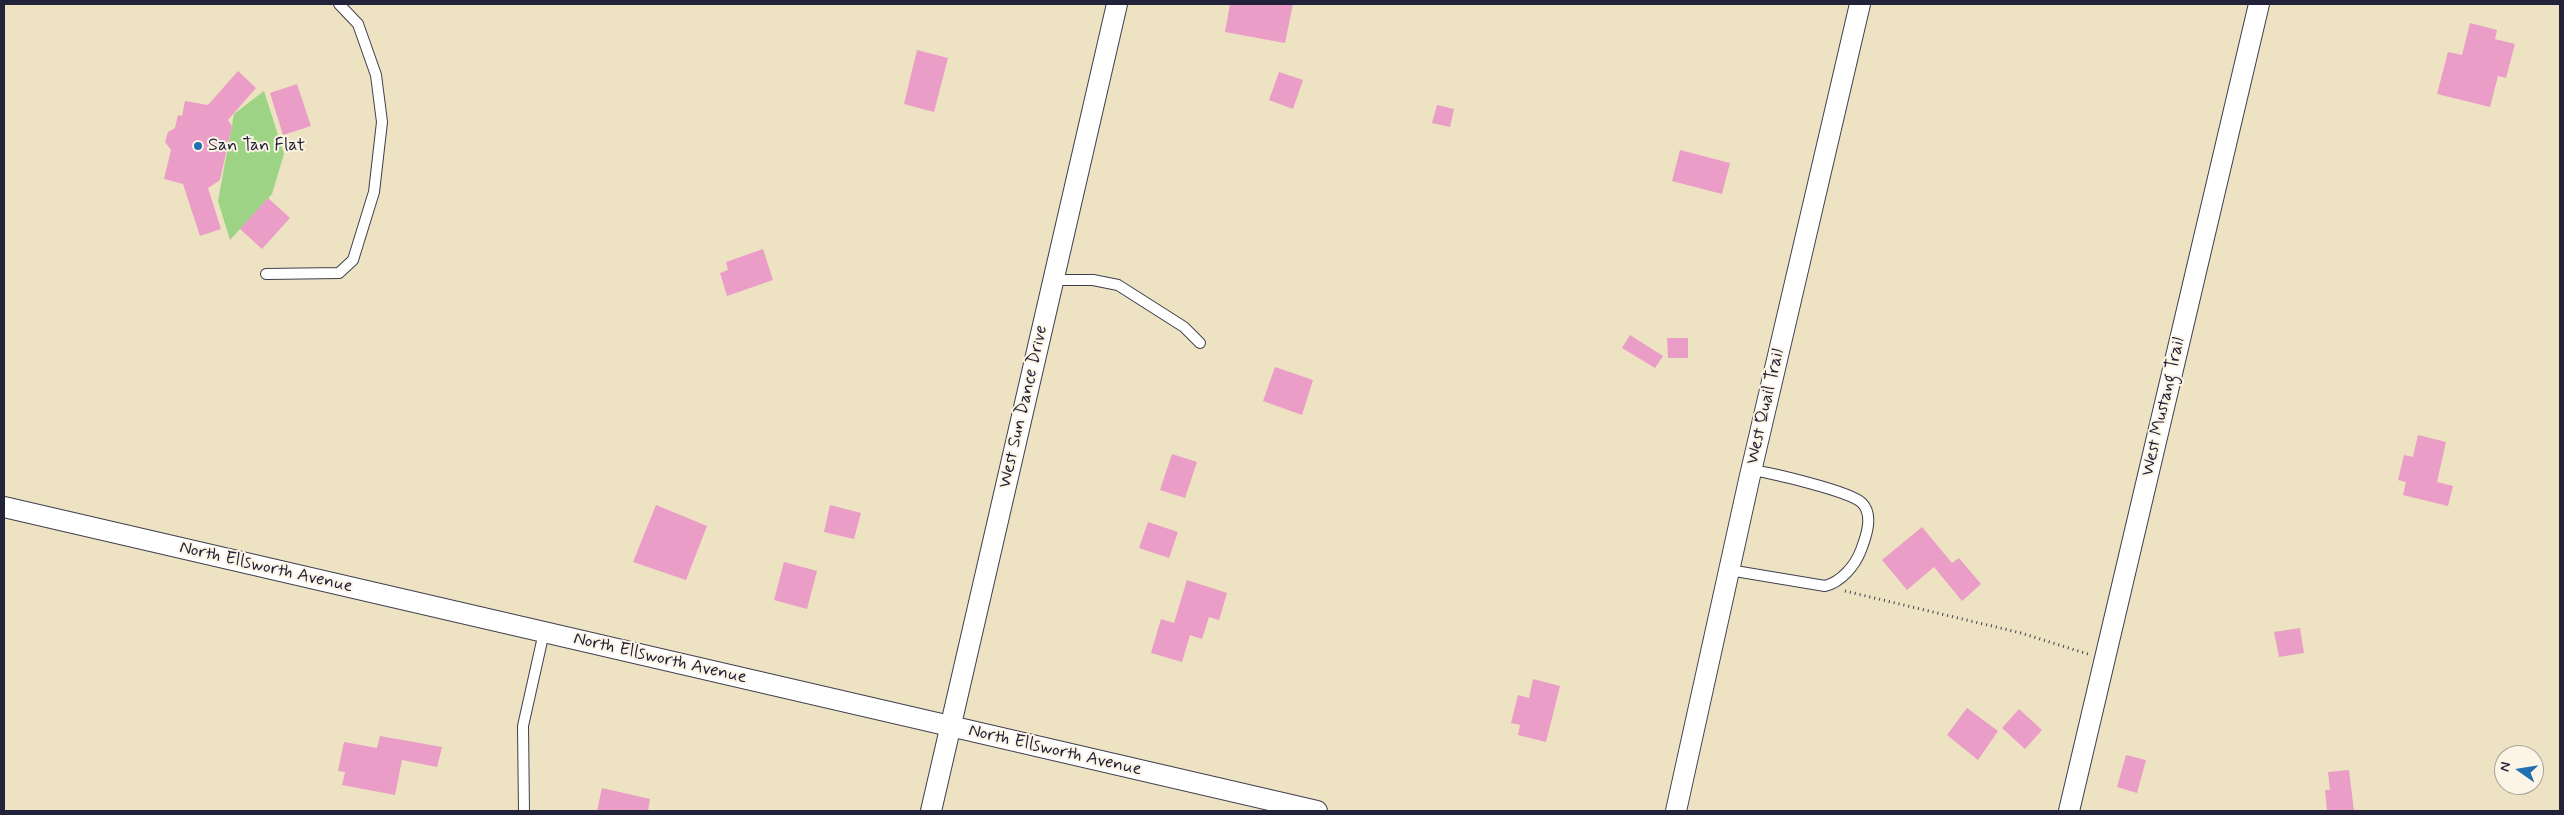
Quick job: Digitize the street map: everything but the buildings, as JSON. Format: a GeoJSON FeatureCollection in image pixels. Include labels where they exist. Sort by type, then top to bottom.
{"type":"FeatureCollection","features":[{"type":"Feature","properties":{"kind":"street","name":"West Sun Dance Drive"},"geometry":{"type":"LineString","coordinates":[[931,811],[1117,4]]}},
{"type":"Feature","properties":{"kind":"street","name":"West Quail Trail"},"geometry":{"type":"LineString","coordinates":[[1676,811],[1729,570],[1860,4]]}},
{"type":"Feature","properties":{"kind":"street","name":"West Mustang Trail"},"geometry":{"type":"LineString","coordinates":[[2069,811],[2259,4]]}},
{"type":"Feature","properties":{"kind":"street","name":"North Ellsworth Avenue"},"geometry":{"type":"LineString","coordinates":[[4,507],[1317,811]]}},
{"type":"Feature","properties":{"kind":"lane"},"geometry":{"type":"LineString","coordinates":[[266,274],[340,273],[353,260],[374,192],[382,122],[376,75],[358,24],[339,4]]}},
{"type":"Feature","properties":{"kind":"lane"},"geometry":{"type":"LineString","coordinates":[[1054,280],[1092,280],[1118,285],[1184,326],[1200,343]]}},
{"type":"Feature","properties":{"kind":"lane"},"geometry":{"type":"LineString","coordinates":[[1729,570],[1824,586],[1833,584],[1856,563],[1868,532],[1866,510],[1862,502],[1850,496],[1780,475],[1752,470]]}},
{"type":"Feature","properties":{"kind":"lane"},"geometry":{"type":"LineString","coordinates":[[524,811],[523,726],[544,632]]}},
{"type":"Feature","properties":{"kind":"path"},"geometry":{"type":"LineString","coordinates":[[1824,586],[2021,633],[2105,659]]}},
{"type":"Feature","properties":{"kind":"green space"},"geometry":{"type":"Polygon","coordinates":[[[264,91],[284,154],[272,194],[230,240],[218,201],[234,114],[264,91]]]}},
{"type":"Feature","properties":{"kind":"place","name":"San Tan Flat"},"geometry":{"type":"Point","coordinates":[198,146]}}]}
